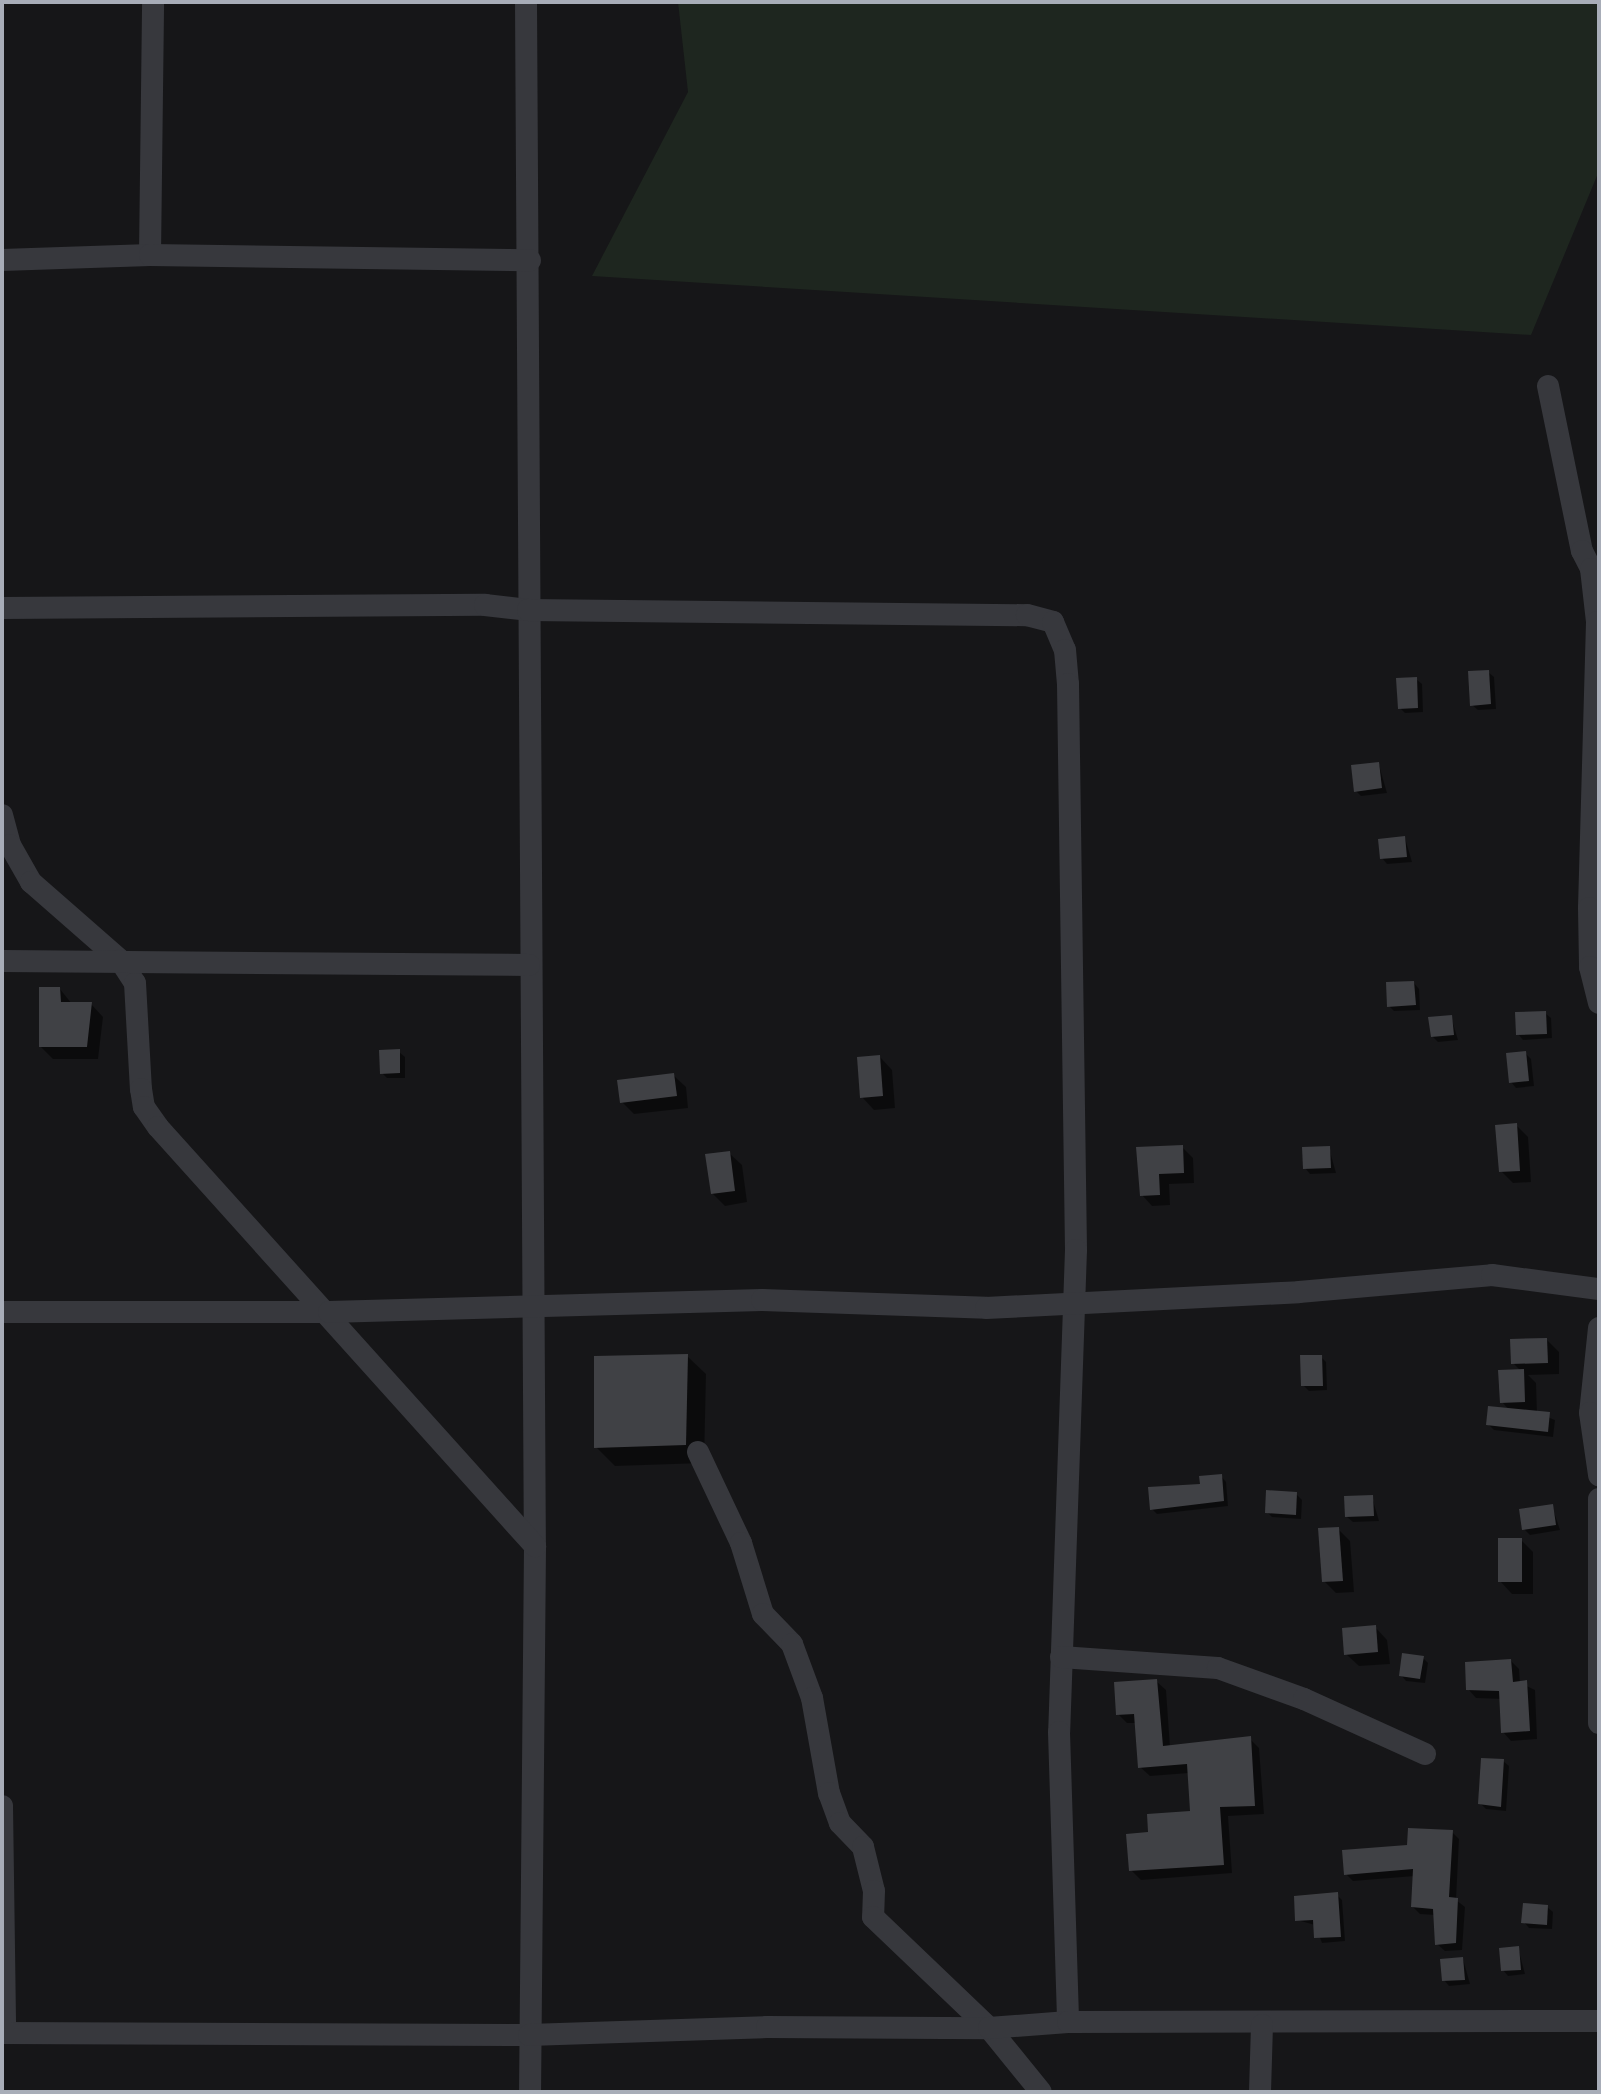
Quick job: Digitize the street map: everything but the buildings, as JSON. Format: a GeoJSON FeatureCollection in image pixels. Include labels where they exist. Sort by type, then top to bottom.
{"type":"FeatureCollection","features":[{"type":"Feature","properties":{"kind":"street"},"geometry":{"type":"LineString","coordinates":[[150,255],[153,2]]}},
{"type":"Feature","properties":{"kind":"street"},"geometry":{"type":"LineString","coordinates":[[526,2],[530,260],[529,965],[535,1546],[530,2092]]}},
{"type":"Feature","properties":{"kind":"street"},"geometry":{"type":"LineString","coordinates":[[2,260],[150,255],[530,260]]}},
{"type":"Feature","properties":{"kind":"street"},"geometry":{"type":"LineString","coordinates":[[1548,386],[1582,551],[1591,569],[1597,622],[1589,908],[1590,967],[1599,1003]]}},
{"type":"Feature","properties":{"kind":"street"},"geometry":{"type":"LineString","coordinates":[[2,608],[485,605],[528,610],[876,611],[1027,615],[1053,622],[1065,650],[1068,684],[1076,1250],[1070,1302],[1061,1657],[1068,2022]]}},
{"type":"Feature","properties":{"kind":"street"},"geometry":{"type":"LineString","coordinates":[[2,815],[10,845],[31,882],[94,943],[120,960],[135,983],[144,1107],[535,1546]]}},
{"type":"Feature","properties":{"kind":"street"},"geometry":{"type":"LineString","coordinates":[[2,961],[529,965]]}},
{"type":"Feature","properties":{"kind":"street"},"geometry":{"type":"LineString","coordinates":[[2,1312],[329,1312],[762,1300],[986,1308],[1299,1292],[1492,1275],[1599,1289]]}},
{"type":"Feature","properties":{"kind":"street"},"geometry":{"type":"LineString","coordinates":[[1599,1328],[1590,1413],[1599,1475]]}},
{"type":"Feature","properties":{"kind":"street"},"geometry":{"type":"LineString","coordinates":[[698,1452],[741,1543],[763,1614],[792,1644],[812,1698],[829,1793],[840,1823],[863,1847],[874,1891],[873,1917],[989,2028],[1041,2092]]}},
{"type":"Feature","properties":{"kind":"street"},"geometry":{"type":"LineString","coordinates":[[1599,1499],[1599,1723]]}},
{"type":"Feature","properties":{"kind":"street"},"geometry":{"type":"LineString","coordinates":[[1061,1657],[1218,1668],[1304,1699],[1425,1754]]}},
{"type":"Feature","properties":{"kind":"street"},"geometry":{"type":"LineString","coordinates":[[2,1806],[3,2033],[529,2035],[767,2027],[989,2028],[1068,2022],[1262,2025],[1599,2021]]}},
{"type":"Feature","properties":{"kind":"street"},"geometry":{"type":"LineString","coordinates":[[1260,2092],[1262,2025]]}},
{"type":"Feature","properties":{"kind":"shaded area"},"geometry":{"type":"Polygon","coordinates":[[[678,2],[1599,2],[1599,171],[1531,335],[592,276],[688,92],[678,2]]]}}]}
